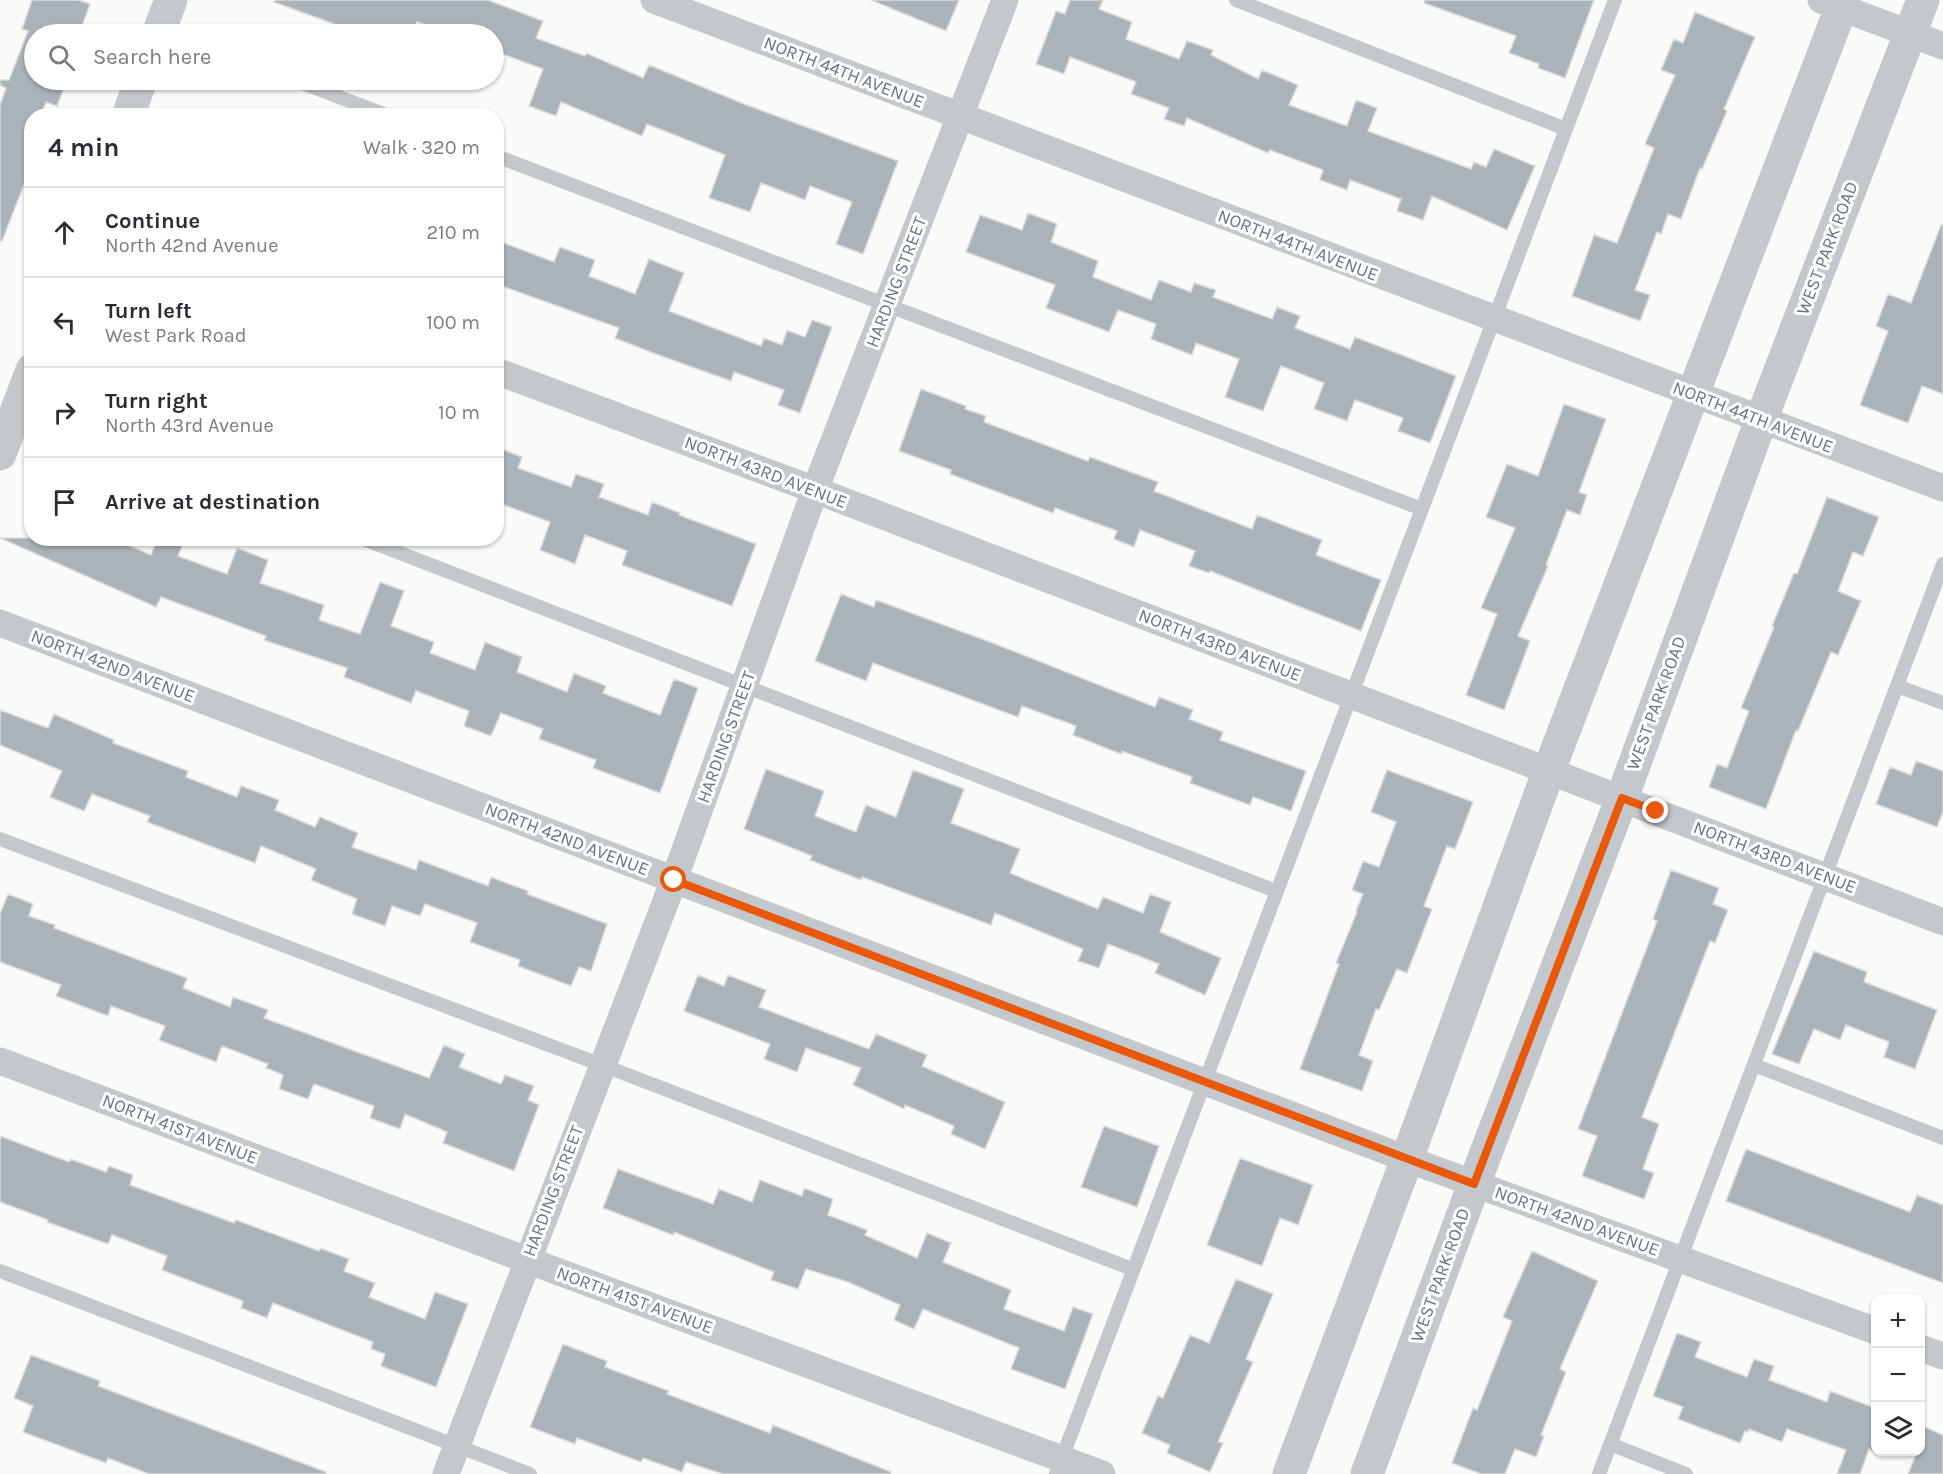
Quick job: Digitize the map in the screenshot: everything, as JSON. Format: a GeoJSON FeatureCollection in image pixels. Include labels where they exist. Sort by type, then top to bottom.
{"type":"FeatureCollection","features":[{"type":"Feature","properties":{"kind":"street","name":"NORTH 44TH AVENUE"},"geometry":{"type":"LineString","coordinates":[[654,0],[1943,488]]}},
{"type":"Feature","properties":{"kind":"street","name":"HARDING STREET"},"geometry":{"type":"LineString","coordinates":[[446,1474],[674,880],[815,490],[1005,0]]}},
{"type":"Feature","properties":{"kind":"street","name":"WEST PARK ROAD"},"geometry":{"type":"LineString","coordinates":[[1367,1474],[1474,1184],[1622,798],[1761,420],[1923,0]]}},
{"type":"Feature","properties":{"kind":"street"},"geometry":{"type":"LineString","coordinates":[[1289,1474],[1549,770],[1692,394],[1835,2],[1943,46]]}},
{"type":"Feature","properties":{"kind":"street"},"geometry":{"type":"LineString","coordinates":[[131,108],[137,90]]}},
{"type":"Feature","properties":{"kind":"street","name":"NORTH 43RD AVENUE"},"geometry":{"type":"LineString","coordinates":[[504,374],[815,490],[1943,922]]}},
{"type":"Feature","properties":{"kind":"street"},"geometry":{"type":"LineString","coordinates":[[0,454],[24,410]]}},
{"type":"Feature","properties":{"kind":"street","name":"NORTH 42ND AVENUE"},"geometry":{"type":"LineString","coordinates":[[0,623],[1407,1159],[1871,1330]]}},
{"type":"Feature","properties":{"kind":"street","name":"NORTH 41ST AVENUE"},"geometry":{"type":"LineString","coordinates":[[0,1061],[527,1260],[1059,1466],[1102,1474]]}},
{"type":"Feature","properties":{"kind":"street"},"geometry":{"type":"LineString","coordinates":[[1925,1350],[1943,1356]]}},
{"type":"Feature","properties":{"kind":"lane"},"geometry":{"type":"LineString","coordinates":[[1236,0],[1566,129]]}},
{"type":"Feature","properties":{"kind":"lane"},"geometry":{"type":"LineString","coordinates":[[1059,1466],[1616,0]]}},
{"type":"Feature","properties":{"kind":"lane"},"geometry":{"type":"LineString","coordinates":[[320,90],[368,108]]}},
{"type":"Feature","properties":{"kind":"lane"},"geometry":{"type":"LineString","coordinates":[[504,159],[1422,509]]}},
{"type":"Feature","properties":{"kind":"lane"},"geometry":{"type":"LineString","coordinates":[[382,546],[1276,891]]}},
{"type":"Feature","properties":{"kind":"lane"},"geometry":{"type":"LineString","coordinates":[[1599,1474],[1943,564]]}},
{"type":"Feature","properties":{"kind":"lane"},"geometry":{"type":"LineString","coordinates":[[1897,686],[1943,703]]}},
{"type":"Feature","properties":{"kind":"lane"},"geometry":{"type":"LineString","coordinates":[[0,839],[602,1065],[1132,1269]]}},
{"type":"Feature","properties":{"kind":"lane"},"geometry":{"type":"LineString","coordinates":[[1754,1065],[1943,1138]]}},
{"type":"Feature","properties":{"kind":"lane"},"geometry":{"type":"LineString","coordinates":[[0,1271],[530,1474]]}},
{"type":"Feature","properties":{"kind":"lane"},"geometry":{"type":"LineString","coordinates":[[1610,1444],[1686,1474]]}},
{"type":"Feature","properties":{"kind":"building"},"geometry":{"type":"Polygon","coordinates":[[[32,0],[78,0],[90,4],[83,24],[24,24],[24,30],[22,29],[32,0]]]}},
{"type":"Feature","properties":{"kind":"building"},"geometry":{"type":"Polygon","coordinates":[[[275,0],[488,0],[543,21],[536,38],[585,56],[586,53],[643,78],[649,65],[744,104],[898,161],[863,254],[836,244],[852,202],[810,186],[805,200],[761,183],[750,212],[709,198],[725,155],[647,124],[642,136],[561,102],[556,116],[529,106],[543,69],[504,55],[504,24],[423,24],[417,22],[416,24],[334,24],[274,2],[275,0]]]}},
{"type":"Feature","properties":{"kind":"building"},"geometry":{"type":"Polygon","coordinates":[[[871,0],[959,0],[946,31],[871,0]]]}},
{"type":"Feature","properties":{"kind":"building"},"geometry":{"type":"Polygon","coordinates":[[[1070,0],[1103,0],[1099,9],[1132,22],[1126,39],[1179,59],[1187,41],[1213,50],[1211,55],[1258,79],[1262,70],[1298,85],[1289,105],[1347,126],[1356,100],[1377,108],[1368,131],[1471,169],[1474,162],[1486,167],[1494,149],[1535,166],[1507,230],[1432,196],[1423,220],[1397,211],[1401,199],[1350,180],[1347,190],[1320,180],[1323,170],[1270,150],[1268,153],[1187,118],[1184,126],[1164,119],[1169,108],[1131,94],[1136,82],[1070,57],[1064,74],[1036,64],[1056,11],[1065,14],[1070,0]]]}},
{"type":"Feature","properties":{"kind":"building"},"geometry":{"type":"Polygon","coordinates":[[[1425,0],[1594,0],[1565,78],[1538,68],[1539,64],[1509,53],[1516,36],[1424,3],[1425,0]]]}},
{"type":"Feature","properties":{"kind":"building"},"geometry":{"type":"Polygon","coordinates":[[[1695,12],[1755,37],[1724,109],[1727,111],[1702,169],[1700,168],[1681,219],[1668,214],[1661,234],[1657,232],[1635,290],[1650,295],[1640,321],[1572,296],[1594,235],[1617,243],[1654,148],[1645,144],[1675,75],[1661,70],[1674,39],[1683,43],[1695,12]]]}},
{"type":"Feature","properties":{"kind":"building"},"geometry":{"type":"Polygon","coordinates":[[[24,41],[24,90],[63,90],[57,106],[46,102],[44,108],[24,108],[24,185],[2,241],[0,241],[0,105],[6,88],[0,85],[0,80],[9,80],[24,41]]]}},
{"type":"Feature","properties":{"kind":"building"},"geometry":{"type":"Polygon","coordinates":[[[1028,213],[1057,224],[1051,242],[1098,261],[1093,277],[1151,300],[1159,280],[1191,292],[1194,283],[1216,290],[1213,297],[1272,319],[1277,307],[1300,316],[1295,328],[1350,349],[1355,337],[1456,376],[1430,443],[1398,431],[1403,418],[1355,400],[1347,421],[1314,409],[1324,383],[1281,366],[1263,411],[1225,397],[1239,359],[1196,343],[1192,355],[1151,339],[1156,324],[1118,310],[1109,332],[1046,308],[1055,285],[966,252],[980,215],[1022,230],[1028,213]]]}},
{"type":"Feature","properties":{"kind":"building"},"geometry":{"type":"Polygon","coordinates":[[[1941,225],[1943,225],[1943,394],[1922,386],[1908,423],[1860,405],[1888,331],[1876,326],[1888,294],[1911,303],[1941,225]]]}},
{"type":"Feature","properties":{"kind":"building"},"geometry":{"type":"Polygon","coordinates":[[[504,243],[554,262],[560,247],[595,260],[589,276],[635,294],[649,259],[684,273],[669,311],[761,346],[764,338],[782,345],[787,330],[805,337],[812,320],[832,327],[800,413],[778,405],[784,390],[734,372],[731,381],[653,353],[615,338],[619,328],[504,287],[504,243]]]}},
{"type":"Feature","properties":{"kind":"building"},"geometry":{"type":"Polygon","coordinates":[[[921,389],[986,416],[984,422],[1088,461],[1090,457],[1158,482],[1154,491],[1252,529],[1257,515],[1322,540],[1316,555],[1381,580],[1361,631],[1210,571],[1209,573],[1189,566],[1195,551],[1140,530],[1134,547],[1114,539],[1117,531],[1055,508],[1053,513],[950,474],[951,470],[899,451],[921,389]]]}},
{"type":"Feature","properties":{"kind":"building"},"geometry":{"type":"Polygon","coordinates":[[[1564,404],[1606,419],[1579,492],[1587,495],[1580,515],[1567,510],[1546,565],[1548,566],[1518,636],[1530,641],[1504,710],[1466,695],[1497,614],[1481,608],[1515,528],[1486,517],[1507,464],[1538,476],[1564,404]]]}},
{"type":"Feature","properties":{"kind":"building"},"geometry":{"type":"Polygon","coordinates":[[[504,450],[522,457],[518,468],[571,487],[576,474],[604,484],[599,497],[648,515],[652,502],[680,513],[679,515],[756,544],[732,606],[622,565],[627,551],[585,535],[575,564],[540,550],[550,522],[504,505],[504,450]]]}},
{"type":"Feature","properties":{"kind":"building"},"geometry":{"type":"Polygon","coordinates":[[[1827,497],[1879,517],[1863,556],[1853,552],[1838,591],[1861,601],[1838,655],[1831,652],[1798,731],[1796,730],[1766,809],[1709,787],[1717,764],[1727,768],[1749,711],[1741,708],[1774,627],[1772,626],[1794,573],[1797,574],[1827,497]]]}},
{"type":"Feature","properties":{"kind":"building"},"geometry":{"type":"Polygon","coordinates":[[[0,538],[24,538],[24,546],[130,546],[151,555],[155,546],[182,546],[178,556],[227,574],[237,548],[268,560],[260,583],[324,605],[319,620],[360,634],[380,582],[404,591],[391,626],[434,642],[430,653],[475,670],[485,642],[522,657],[517,672],[567,692],[574,673],[606,686],[603,693],[660,715],[674,679],[698,688],[660,793],[593,768],[596,760],[539,739],[543,729],[501,713],[491,736],[464,726],[469,711],[416,691],[411,703],[344,677],[347,668],[264,640],[266,636],[161,597],[156,607],[0,538]]]}},
{"type":"Feature","properties":{"kind":"building"},"geometry":{"type":"Polygon","coordinates":[[[841,594],[874,607],[876,600],[1155,707],[1159,697],[1193,710],[1189,719],[1223,732],[1220,740],[1306,771],[1291,811],[1253,797],[1250,805],[1190,783],[1192,777],[1122,751],[1121,754],[1073,735],[1076,726],[1022,706],[1018,717],[873,663],[866,681],[815,661],[841,594]]]}},
{"type":"Feature","properties":{"kind":"building"},"geometry":{"type":"Polygon","coordinates":[[[0,710],[48,728],[54,714],[114,740],[113,743],[188,771],[186,777],[237,797],[241,786],[279,800],[275,810],[315,827],[320,817],[358,833],[352,847],[416,870],[419,860],[488,886],[491,877],[528,891],[527,894],[607,924],[591,971],[579,967],[571,986],[518,966],[520,960],[470,942],[477,923],[425,904],[420,916],[392,906],[385,926],[352,914],[357,899],[311,880],[316,869],[261,846],[255,863],[147,822],[150,816],[92,794],[84,811],[50,797],[62,771],[0,745],[0,710]]]}},
{"type":"Feature","properties":{"kind":"building"},"geometry":{"type":"Polygon","coordinates":[[[1916,761],[1943,771],[1943,812],[1937,827],[1876,804],[1890,767],[1911,775],[1916,761]]]}},
{"type":"Feature","properties":{"kind":"building"},"geometry":{"type":"Polygon","coordinates":[[[766,769],[824,791],[815,816],[856,832],[866,805],[896,817],[913,770],[964,789],[951,823],[1020,849],[1010,873],[1098,909],[1103,897],[1143,913],[1150,894],[1171,902],[1160,932],[1221,958],[1205,995],[1155,973],[1159,964],[1108,944],[1099,968],[1078,961],[1083,949],[995,913],[991,925],[862,877],[861,880],[810,860],[812,856],[744,829],[766,769]]]}},
{"type":"Feature","properties":{"kind":"building"},"geometry":{"type":"Polygon","coordinates":[[[1387,770],[1473,802],[1455,849],[1447,846],[1424,906],[1432,909],[1407,973],[1397,969],[1379,1010],[1376,1009],[1359,1055],[1373,1061],[1362,1091],[1300,1069],[1339,964],[1336,963],[1363,894],[1352,890],[1363,861],[1379,867],[1396,822],[1371,812],[1387,770]]]}},
{"type":"Feature","properties":{"kind":"building"},"geometry":{"type":"Polygon","coordinates":[[[1671,870],[1719,888],[1713,904],[1728,910],[1715,943],[1710,941],[1642,1117],[1659,1124],[1643,1169],[1654,1173],[1644,1199],[1582,1176],[1597,1136],[1578,1129],[1657,921],[1653,919],[1671,870]]]}},
{"type":"Feature","properties":{"kind":"building"},"geometry":{"type":"Polygon","coordinates":[[[8,894],[33,904],[29,916],[55,925],[54,928],[187,978],[183,988],[230,1007],[233,997],[268,1010],[264,1018],[429,1078],[444,1045],[465,1054],[459,1067],[501,1084],[505,1075],[534,1086],[528,1100],[539,1105],[514,1171],[443,1143],[447,1132],[405,1114],[400,1129],[370,1118],[374,1106],[314,1084],[308,1099],[279,1089],[283,1075],[266,1068],[268,1064],[222,1046],[216,1062],[159,1040],[165,1026],[111,1006],[108,1016],[56,996],[61,985],[0,962],[0,914],[8,894]]]}},
{"type":"Feature","properties":{"kind":"building"},"geometry":{"type":"Polygon","coordinates":[[[1814,951],[1867,972],[1864,982],[1937,1010],[1915,1069],[1884,1057],[1889,1042],[1846,1025],[1840,1040],[1814,1029],[1799,1064],[1772,1054],[1814,951]]]}},
{"type":"Feature","properties":{"kind":"building"},"geometry":{"type":"Polygon","coordinates":[[[698,975],[724,986],[728,975],[766,990],[759,1007],[869,1049],[876,1034],[927,1055],[922,1066],[1005,1102],[985,1149],[951,1134],[954,1126],[905,1105],[904,1109],[853,1085],[861,1068],[806,1048],[797,1072],[764,1059],[770,1044],[684,1011],[698,975]]]}},
{"type":"Feature","properties":{"kind":"building"},"geometry":{"type":"Polygon","coordinates":[[[1104,1126],[1159,1146],[1137,1207],[1081,1187],[1104,1126]]]}},
{"type":"Feature","properties":{"kind":"building"},"geometry":{"type":"Polygon","coordinates":[[[0,1136],[69,1162],[70,1159],[106,1172],[109,1166],[133,1175],[130,1185],[234,1223],[236,1220],[319,1251],[320,1248],[349,1259],[344,1271],[375,1283],[369,1297],[425,1319],[435,1292],[468,1304],[436,1387],[381,1366],[385,1354],[371,1349],[373,1342],[273,1303],[267,1318],[241,1308],[243,1301],[162,1270],[167,1256],[112,1235],[108,1244],[0,1202],[0,1136]]]}},
{"type":"Feature","properties":{"kind":"building"},"geometry":{"type":"Polygon","coordinates":[[[1746,1149],[1910,1212],[1917,1195],[1943,1205],[1943,1283],[1726,1201],[1746,1149]]]}},
{"type":"Feature","properties":{"kind":"building"},"geometry":{"type":"Polygon","coordinates":[[[1240,1158],[1313,1185],[1298,1225],[1280,1218],[1262,1266],[1207,1245],[1240,1158]]]}},
{"type":"Feature","properties":{"kind":"building"},"geometry":{"type":"Polygon","coordinates":[[[618,1169],[713,1204],[719,1189],[752,1202],[760,1180],[802,1196],[804,1188],[833,1199],[828,1215],[867,1230],[865,1235],[917,1258],[927,1233],[951,1243],[943,1262],[1011,1290],[1004,1309],[1064,1331],[1073,1307],[1093,1314],[1065,1389],[1011,1369],[1019,1348],[923,1309],[914,1329],[894,1320],[900,1305],[848,1282],[806,1269],[798,1289],[771,1280],[774,1272],[674,1232],[673,1235],[603,1208],[618,1169]]]}},
{"type":"Feature","properties":{"kind":"building"},"geometry":{"type":"Polygon","coordinates":[[[1532,1251],[1598,1281],[1560,1369],[1566,1372],[1541,1435],[1544,1436],[1536,1457],[1515,1449],[1505,1474],[1481,1474],[1452,1463],[1473,1408],[1477,1410],[1512,1321],[1503,1317],[1532,1251]]]}},
{"type":"Feature","properties":{"kind":"building"},"geometry":{"type":"Polygon","coordinates":[[[1236,1279],[1273,1294],[1246,1359],[1253,1362],[1218,1442],[1223,1443],[1210,1472],[1167,1453],[1170,1445],[1142,1433],[1158,1396],[1163,1398],[1190,1335],[1209,1343],[1236,1279]]]}},
{"type":"Feature","properties":{"kind":"building"},"geometry":{"type":"Polygon","coordinates":[[[1677,1333],[1701,1342],[1695,1357],[1747,1377],[1754,1359],[1774,1366],[1769,1380],[1827,1402],[1830,1391],[1871,1406],[1871,1450],[1869,1449],[1860,1474],[1837,1474],[1846,1450],[1787,1429],[1782,1442],[1749,1429],[1748,1432],[1745,1431],[1740,1443],[1678,1419],[1683,1407],[1653,1396],[1677,1333]]]}},
{"type":"Feature","properties":{"kind":"building"},"geometry":{"type":"Polygon","coordinates":[[[563,1344],[607,1361],[605,1367],[669,1391],[667,1394],[770,1433],[773,1425],[891,1472],[890,1474],[723,1474],[686,1462],[682,1472],[643,1458],[641,1462],[577,1438],[575,1444],[530,1427],[563,1344]]]}},
{"type":"Feature","properties":{"kind":"building"},"geometry":{"type":"Polygon","coordinates":[[[31,1355],[100,1381],[98,1386],[326,1472],[326,1474],[149,1474],[108,1458],[106,1463],[23,1432],[33,1406],[14,1398],[31,1355]]]}},
{"type":"Feature","properties":{"kind":"building"},"geometry":{"type":"Polygon","coordinates":[[[1925,1427],[1943,1435],[1943,1474],[1908,1474],[1915,1456],[1925,1456],[1925,1427]]]}},
{"type":"Feature","properties":{"kind":"route"},"geometry":{"type":"LineString","coordinates":[[674,880],[1474,1184],[1622,798],[1656,811]]}}]}
